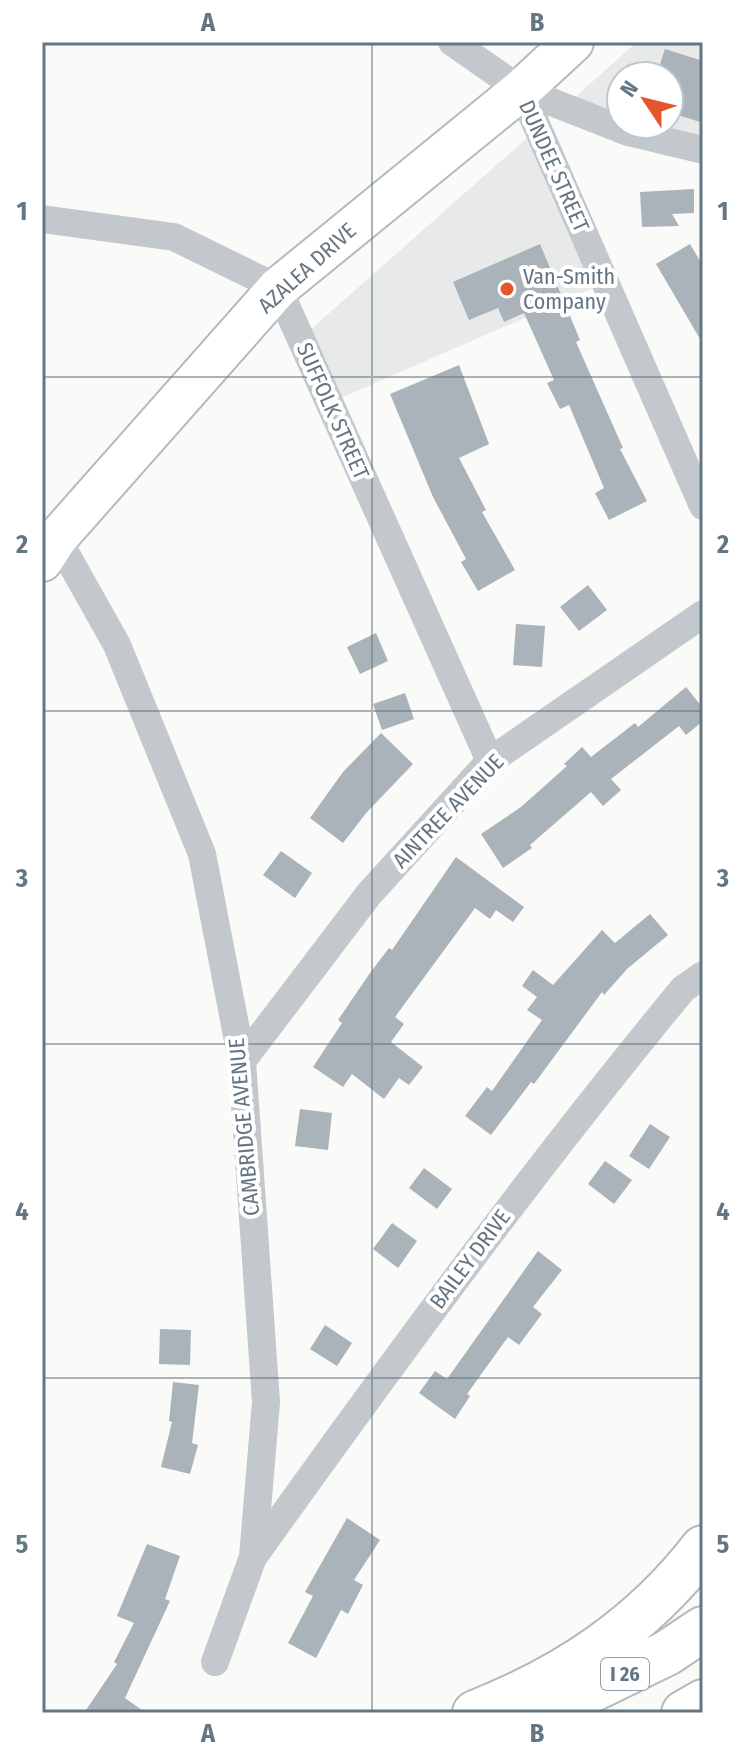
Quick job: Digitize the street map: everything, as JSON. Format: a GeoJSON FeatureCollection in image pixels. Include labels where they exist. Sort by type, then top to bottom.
{"type":"FeatureCollection","features":[{"type":"Feature","properties":{"kind":"highway"},"geometry":{"type":"LineString","coordinates":[[475,1713],[523,1694],[616,1639],[655,1604],[703,1548]]}},
{"type":"Feature","properties":{"kind":"highway","name":"I 26"},"geometry":{"type":"LineString","coordinates":[[544,1713],[667,1653],[703,1629]]}},
{"type":"Feature","properties":{"kind":"highway"},"geometry":{"type":"LineString","coordinates":[[684,1713],[703,1702]]}},
{"type":"Feature","properties":{"kind":"street"},"geometry":{"type":"LineString","coordinates":[[452,42],[521,90],[628,132],[703,150]]}},
{"type":"Feature","properties":{"kind":"street","name":"AZALEA DRIVE"},"geometry":{"type":"LineString","coordinates":[[47,544],[278,288],[521,90],[573,42]]}},
{"type":"Feature","properties":{"kind":"street","name":"DUNDEE STREET"},"geometry":{"type":"LineString","coordinates":[[521,90],[703,506]]}},
{"type":"Feature","properties":{"kind":"street"},"geometry":{"type":"LineString","coordinates":[[42,219],[174,237],[278,288]]}},
{"type":"Feature","properties":{"kind":"street","name":"SUFFOLK STREET"},"geometry":{"type":"LineString","coordinates":[[278,288],[490,761]]}},
{"type":"Feature","properties":{"kind":"street","name":"CAMBRIDGE AVENUE"},"geometry":{"type":"LineString","coordinates":[[47,544],[117,645],[202,854],[242,1061],[266,1402],[253,1557],[215,1662]]}},
{"type":"Feature","properties":{"kind":"street","name":"AINTREE AVENUE"},"geometry":{"type":"LineString","coordinates":[[242,1061],[369,894],[490,761],[703,614]]}},
{"type":"Feature","properties":{"kind":"street","name":"BAILEY DRIVE"},"geometry":{"type":"LineString","coordinates":[[253,1557],[402,1350],[564,1134],[683,989],[703,975]]}},
{"type":"Feature","properties":{"kind":"shaded area"},"geometry":{"type":"Polygon","coordinates":[[[637,42],[703,42],[703,150],[671,140],[685,140],[685,60],[617,60],[637,42]]]}},
{"type":"Feature","properties":{"kind":"shaded area"},"geometry":{"type":"Polygon","coordinates":[[[605,70],[605,120],[564,107],[605,70]]]}},
{"type":"Feature","properties":{"kind":"shaded area"},"geometry":{"type":"Polygon","coordinates":[[[537,129],[605,283],[329,403],[300,339],[537,129]]]}},
{"type":"Feature","properties":{"kind":"building"},"geometry":{"type":"Polygon","coordinates":[[[665,49],[703,61],[703,123],[685,117],[685,60],[661,60],[665,49]]]}},
{"type":"Feature","properties":{"kind":"building"},"geometry":{"type":"Polygon","coordinates":[[[694,189],[694,213],[672,214],[679,226],[642,227],[640,192],[694,189]]]}},
{"type":"Feature","properties":{"kind":"building"},"geometry":{"type":"Polygon","coordinates":[[[540,244],[580,340],[576,342],[623,448],[620,449],[647,501],[609,520],[595,493],[604,488],[569,405],[560,409],[547,383],[554,380],[524,313],[504,322],[498,308],[469,320],[453,282],[540,244]]]}},
{"type":"Feature","properties":{"kind":"building"},"geometry":{"type":"Polygon","coordinates":[[[690,244],[703,266],[703,344],[656,264],[690,244]]]}},
{"type":"Feature","properties":{"kind":"building"},"geometry":{"type":"Polygon","coordinates":[[[459,365],[489,444],[459,458],[486,510],[482,512],[515,570],[478,591],[461,562],[466,559],[433,497],[390,394],[459,365]]]}},
{"type":"Feature","properties":{"kind":"building"},"geometry":{"type":"Polygon","coordinates":[[[588,585],[607,610],[579,631],[560,607],[588,585]]]}},
{"type":"Feature","properties":{"kind":"building"},"geometry":{"type":"Polygon","coordinates":[[[516,624],[545,626],[542,667],[513,665],[516,624]]]}},
{"type":"Feature","properties":{"kind":"building"},"geometry":{"type":"Polygon","coordinates":[[[376,633],[388,661],[360,674],[347,647],[376,633]]]}},
{"type":"Feature","properties":{"kind":"building"},"geometry":{"type":"Polygon","coordinates":[[[686,687],[703,708],[703,721],[686,735],[679,726],[611,779],[621,790],[603,806],[591,792],[530,845],[532,848],[503,868],[481,834],[521,807],[567,766],[564,764],[582,747],[591,757],[635,723],[638,727],[686,687]]]}},
{"type":"Feature","properties":{"kind":"building"},"geometry":{"type":"Polygon","coordinates":[[[405,693],[414,719],[382,730],[373,704],[405,693]]]}},
{"type":"Feature","properties":{"kind":"building"},"geometry":{"type":"Polygon","coordinates":[[[381,733],[413,764],[367,812],[343,843],[310,818],[343,772],[381,733]]]}},
{"type":"Feature","properties":{"kind":"building"},"geometry":{"type":"Polygon","coordinates":[[[281,851],[312,873],[295,898],[263,875],[281,851]]]}},
{"type":"Feature","properties":{"kind":"building"},"geometry":{"type":"Polygon","coordinates":[[[456,857],[524,907],[513,922],[496,910],[490,919],[475,908],[395,1017],[404,1024],[391,1042],[423,1067],[409,1085],[399,1078],[384,1099],[352,1074],[343,1087],[313,1067],[342,1023],[338,1020],[370,973],[389,948],[392,950],[456,857]]]}},
{"type":"Feature","properties":{"kind":"building"},"geometry":{"type":"Polygon","coordinates":[[[650,914],[668,935],[627,969],[604,995],[602,992],[534,1084],[531,1082],[491,1135],[465,1116],[487,1087],[492,1091],[542,1020],[527,1010],[537,997],[522,986],[533,970],[553,985],[602,930],[615,943],[650,914]]]}},
{"type":"Feature","properties":{"kind":"building"},"geometry":{"type":"Polygon","coordinates":[[[300,1109],[332,1113],[328,1150],[295,1146],[300,1109]]]}},
{"type":"Feature","properties":{"kind":"building"},"geometry":{"type":"Polygon","coordinates":[[[650,1124],[670,1137],[649,1169],[629,1156],[650,1124]]]}},
{"type":"Feature","properties":{"kind":"building"},"geometry":{"type":"Polygon","coordinates":[[[605,1161],[632,1180],[614,1204],[588,1184],[605,1161]]]}},
{"type":"Feature","properties":{"kind":"building"},"geometry":{"type":"Polygon","coordinates":[[[424,1168],[452,1189],[437,1209],[409,1188],[424,1168]]]}},
{"type":"Feature","properties":{"kind":"building"},"geometry":{"type":"Polygon","coordinates":[[[392,1223],[417,1241],[398,1268],[373,1249],[392,1223]]]}},
{"type":"Feature","properties":{"kind":"building"},"geometry":{"type":"Polygon","coordinates":[[[538,1251],[562,1270],[533,1307],[542,1314],[519,1345],[508,1337],[467,1394],[470,1396],[455,1419],[419,1393],[435,1371],[447,1379],[538,1251]]]}},
{"type":"Feature","properties":{"kind":"building"},"geometry":{"type":"Polygon","coordinates":[[[325,1325],[352,1343],[337,1366],[310,1349],[325,1325]]]}},
{"type":"Feature","properties":{"kind":"building"},"geometry":{"type":"Polygon","coordinates":[[[160,1329],[191,1330],[190,1365],[159,1364],[160,1329]]]}},
{"type":"Feature","properties":{"kind":"building"},"geometry":{"type":"Polygon","coordinates":[[[173,1382],[199,1385],[192,1443],[198,1445],[190,1474],[161,1467],[172,1422],[169,1421],[173,1382]]]}},
{"type":"Feature","properties":{"kind":"building"},"geometry":{"type":"Polygon","coordinates":[[[347,1518],[380,1540],[354,1580],[363,1585],[348,1614],[341,1610],[316,1658],[288,1643],[313,1596],[305,1592],[347,1518]]]}},
{"type":"Feature","properties":{"kind":"building"},"geometry":{"type":"Polygon","coordinates":[[[147,1544],[180,1556],[165,1599],[170,1601],[125,1698],[146,1713],[84,1713],[117,1664],[114,1662],[134,1623],[117,1616],[147,1544]]]}},
{"type":"Feature","properties":{"kind":"place","name":"Van-Smith Company"},"geometry":{"type":"Point","coordinates":[507,289]}}]}
